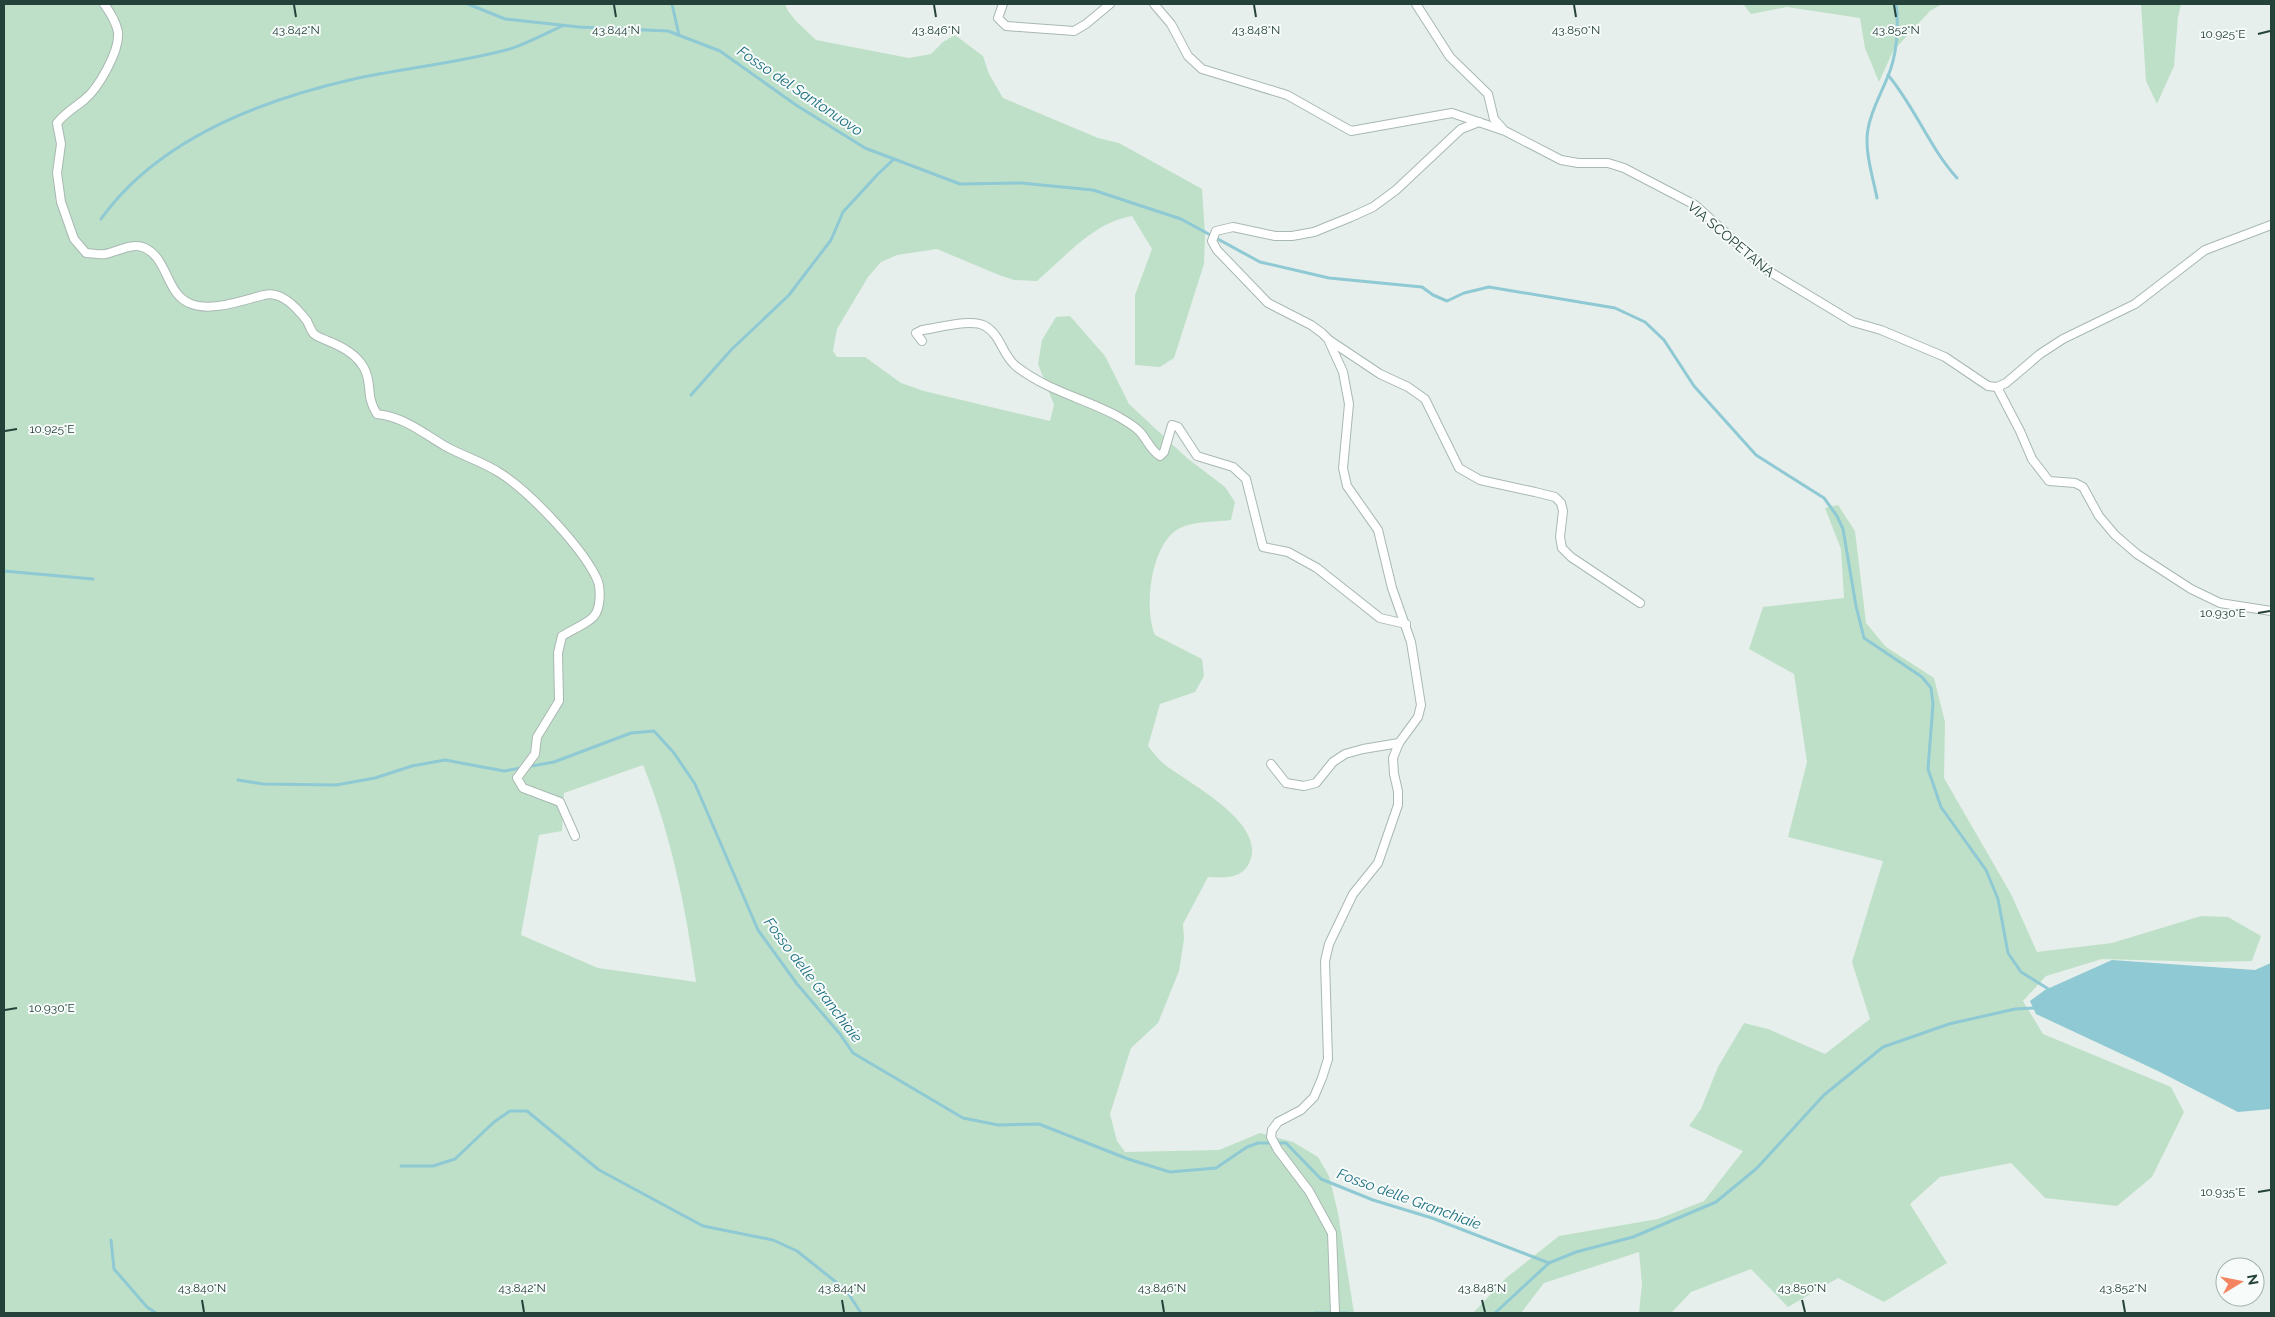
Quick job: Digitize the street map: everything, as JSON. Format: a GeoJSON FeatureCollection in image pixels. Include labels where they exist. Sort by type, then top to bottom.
{"type":"FeatureCollection","features":[{"type":"Feature","properties":{"kind":"street"},"geometry":{"type":"LineString","coordinates":[[104,4],[118,32],[116,46],[105,75],[84,100],[67,111],[57,123],[61,144],[57,173],[61,202],[74,239],[86,253],[104,254],[122,247],[145,248],[161,262],[165,275],[180,297],[190,304],[212,306],[238,302],[267,294],[282,298],[295,306],[314,335],[335,343],[354,356],[364,367],[368,381],[370,403],[377,414],[389,415],[418,428],[445,446],[501,473],[517,486],[570,538],[598,580],[600,600],[594,616],[562,636],[558,653],[560,701],[537,737],[535,754],[517,778],[523,788],[560,802],[574,836]]}},
{"type":"Feature","properties":{"kind":"street"},"geometry":{"type":"LineString","coordinates":[[1003,4],[998,18],[1006,26],[1063,31],[1074,31],[1086,24],[1110,4]]}},
{"type":"Feature","properties":{"kind":"street","name":"VIA SCOPETANA"},"geometry":{"type":"LineString","coordinates":[[1154,4],[1171,24],[1188,56],[1202,69],[1287,95],[1351,131],[1452,113],[1505,131],[1561,160],[1578,163],[1608,163],[1624,168],[1695,205],[1767,270],[1853,322],[1881,330],[1945,358],[1988,386],[1997,387]]}},
{"type":"Feature","properties":{"kind":"street"},"geometry":{"type":"LineString","coordinates":[[1416,4],[1450,57],[1488,94],[1494,119],[1505,131]]}},
{"type":"Feature","properties":{"kind":"street"},"geometry":{"type":"LineString","coordinates":[[1479,122],[1461,129],[1396,190],[1372,207],[1351,217],[1314,232],[1292,236],[1275,236],[1233,227],[1216,231],[1212,240],[1217,250],[1268,303],[1311,325],[1328,339],[1380,374],[1408,387],[1425,399],[1459,468],[1480,480],[1555,497],[1561,503],[1563,511],[1560,537],[1562,548],[1571,557],[1628,593],[1640,603]]}},
{"type":"Feature","properties":{"kind":"street"},"geometry":{"type":"LineString","coordinates":[[2271,225],[2205,250],[2135,304],[2063,339],[2040,354],[2006,383],[1997,387],[2032,459],[2049,481],[2074,483],[2083,487],[2099,516],[2115,535],[2137,554],[2191,589],[2220,604],[2271,611]]}},
{"type":"Feature","properties":{"kind":"street"},"geometry":{"type":"LineString","coordinates":[[922,341],[916,333],[922,330],[972,322],[985,326],[998,338],[1007,359],[1018,368],[1048,387],[1091,403],[1120,418],[1139,430],[1153,452],[1160,456],[1164,452],[1172,426],[1178,427],[1197,456],[1234,467],[1246,479],[1263,547],[1288,552],[1316,568],[1380,618],[1406,624]]}},
{"type":"Feature","properties":{"kind":"street"},"geometry":{"type":"LineString","coordinates":[[1328,339],[1343,372],[1349,404],[1343,468],[1347,486],[1378,530],[1392,588],[1406,624],[1417,671],[1421,705],[1418,717],[1399,744],[1393,758],[1398,791],[1395,818],[1378,863],[1353,894],[1328,944],[1325,961],[1328,1059],[1322,1078],[1314,1097],[1302,1110],[1278,1122],[1272,1130],[1271,1137],[1278,1150],[1309,1192],[1332,1233],[1335,1313]]}},
{"type":"Feature","properties":{"kind":"street"},"geometry":{"type":"LineString","coordinates":[[1271,764],[1286,782],[1304,786],[1316,783],[1333,762],[1345,754],[1363,749],[1399,744]]}},
{"type":"Feature","properties":{"kind":"green space"},"geometry":{"type":"Polygon","coordinates":[[[4,4],[785,4],[796,21],[816,40],[909,58],[931,54],[943,42],[955,35],[983,56],[989,74],[1003,98],[1098,138],[1119,143],[1202,189],[1205,235],[1204,264],[1174,358],[1160,367],[1135,365],[1135,295],[1152,249],[1132,216],[1105,225],[1093,233],[1069,251],[1037,281],[1014,280],[937,249],[897,255],[881,262],[868,277],[837,329],[833,351],[837,357],[865,357],[901,383],[924,391],[1050,421],[1054,405],[1038,364],[1042,340],[1056,317],[1070,316],[1105,356],[1129,404],[1187,458],[1225,487],[1235,502],[1231,520],[1190,524],[1173,532],[1164,543],[1157,558],[1150,591],[1151,623],[1155,635],[1202,659],[1204,676],[1195,692],[1160,704],[1148,746],[1164,764],[1222,805],[1236,818],[1247,832],[1252,846],[1250,861],[1243,871],[1233,876],[1208,877],[1183,924],[1184,939],[1179,971],[1158,1023],[1131,1048],[1110,1114],[1117,1141],[1125,1152],[1219,1150],[1260,1133],[1293,1142],[1318,1157],[1329,1176],[1338,1213],[1354,1313],[4,1313],[4,4]],[[643,765],[564,793],[562,831],[539,835],[521,935],[598,968],[696,982],[676,872],[653,791],[643,765]]]}},
{"type":"Feature","properties":{"kind":"green space"},"geometry":{"type":"Polygon","coordinates":[[[1743,4],[1942,4],[1930,11],[1893,51],[1879,82],[1865,48],[1860,18],[1787,7],[1751,14],[1743,4]]]}},
{"type":"Feature","properties":{"kind":"green space"},"geometry":{"type":"Polygon","coordinates":[[[2141,4],[2181,4],[2178,17],[2174,66],[2157,104],[2146,81],[2141,4]]]}},
{"type":"Feature","properties":{"kind":"green space"},"geometry":{"type":"Polygon","coordinates":[[[1838,505],[1855,531],[1866,623],[1886,647],[1934,678],[1945,722],[1944,778],[2011,894],[2037,952],[2112,943],[2201,916],[2228,917],[2261,936],[2252,961],[2207,962],[2102,959],[2046,976],[2023,1001],[2043,1034],[2171,1087],[2184,1112],[2152,1177],[2117,1206],[2045,1198],[2011,1163],[1940,1177],[1910,1204],[1947,1263],[1884,1302],[1838,1278],[1788,1307],[1751,1269],[1691,1292],[1671,1313],[1639,1313],[1642,1284],[1639,1252],[1544,1283],[1521,1313],[1473,1313],[1506,1278],[1559,1236],[1658,1219],[1704,1201],[1743,1151],[1689,1126],[1701,1109],[1718,1067],[1744,1023],[1768,1029],[1825,1054],[1870,1019],[1852,962],[1883,861],[1788,837],[1807,762],[1794,674],[1749,649],[1763,607],[1844,598],[1841,549],[1825,508],[1838,505]]]}},
{"type":"Feature","properties":{"kind":"water"},"geometry":{"type":"Polygon","coordinates":[[[2112,960],[2255,970],[2271,963],[2271,1109],[2238,1112],[2158,1071],[2036,1014],[2030,1001],[2045,990],[2112,960]]]}},
{"type":"Feature","properties":{"kind":"waterway","name":"Fosso del Santonuovo"},"geometry":{"type":"LineString","coordinates":[[468,4],[505,19],[579,27],[668,31],[720,51],[796,105],[865,148],[960,184],[1021,183],[1093,190],[1181,219],[1260,262],[1329,278],[1422,287],[1433,295],[1447,301],[1464,293],[1489,287],[1615,308],[1645,322],[1664,340],[1694,386],[1756,455],[1824,498],[1837,516],[1843,529],[1856,606],[1864,638],[1922,677],[1931,688],[1933,704],[1928,769],[1941,807],[1986,870],[1998,899],[2008,953],[2021,972],[2050,990]]}},
{"type":"Feature","properties":{"kind":"waterway"},"geometry":{"type":"LineString","coordinates":[[672,4],[679,35]]}},
{"type":"Feature","properties":{"kind":"waterway"},"geometry":{"type":"LineString","coordinates":[[1877,198],[1868,155],[1867,137],[1871,115],[1891,68],[1895,50],[1897,31],[1896,4]]}},
{"type":"Feature","properties":{"kind":"waterway"},"geometry":{"type":"LineString","coordinates":[[101,219],[124,191],[152,166],[182,145],[248,111],[283,98],[354,79],[510,49],[562,26]]}},
{"type":"Feature","properties":{"kind":"waterway"},"geometry":{"type":"LineString","coordinates":[[1888,75],[1898,87],[1938,153],[1957,178]]}},
{"type":"Feature","properties":{"kind":"waterway"},"geometry":{"type":"LineString","coordinates":[[691,395],[731,350],[789,295],[831,240],[843,212],[894,159]]}},
{"type":"Feature","properties":{"kind":"waterway"},"geometry":{"type":"LineString","coordinates":[[4,571],[93,579]]}},
{"type":"Feature","properties":{"kind":"waterway","name":"Fosso delle Granchiaie"},"geometry":{"type":"LineString","coordinates":[[238,780],[263,784],[336,785],[375,778],[412,766],[445,760],[504,771],[554,762],[631,733],[654,731],[674,753],[695,784],[758,930],[797,984],[840,1034],[853,1053],[963,1118],[998,1125],[1039,1124],[1128,1159],[1170,1172],[1216,1168],[1247,1147],[1258,1143],[1286,1143],[1321,1179],[1373,1200],[1432,1218],[1549,1263],[1576,1252],[1633,1237],[1716,1202],[1757,1168],[1824,1095],[1883,1047],[1949,1024],[2015,1009],[2036,1008]]}},
{"type":"Feature","properties":{"kind":"waterway"},"geometry":{"type":"LineString","coordinates":[[401,1166],[433,1166],[455,1159],[494,1122],[510,1111],[527,1111],[599,1170],[703,1226],[773,1240],[797,1251],[846,1290],[861,1313]]}},
{"type":"Feature","properties":{"kind":"waterway"},"geometry":{"type":"LineString","coordinates":[[111,1240],[114,1269],[147,1307],[156,1313]]}},
{"type":"Feature","properties":{"kind":"waterway"},"geometry":{"type":"LineString","coordinates":[[1495,1313],[1549,1263]]}},
{"type":"Feature","properties":{"kind":"waterway"},"geometry":{"type":"LineString","coordinates":[[1315,1313],[1348,1313]]}}]}
